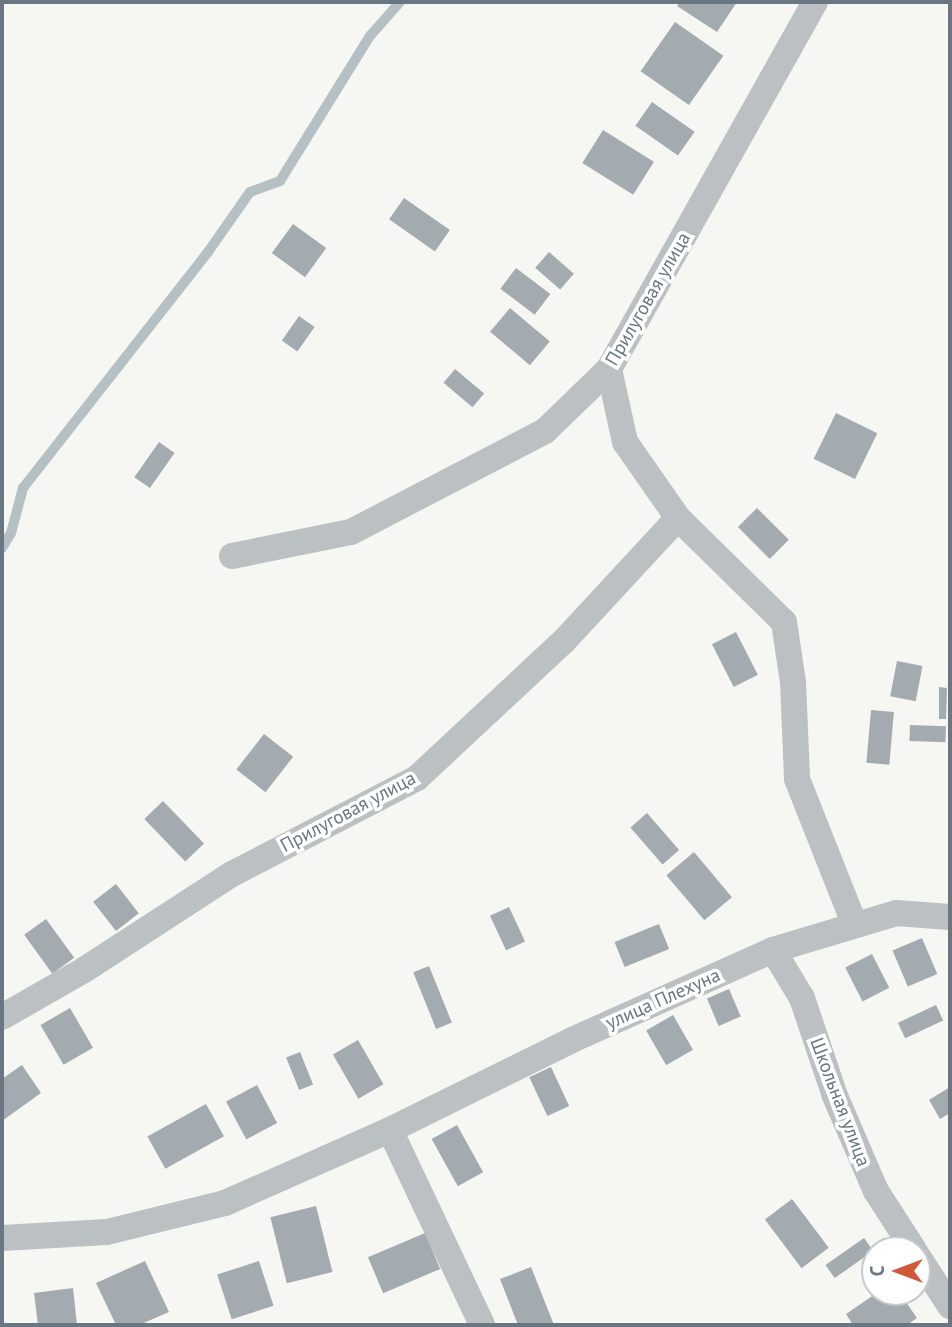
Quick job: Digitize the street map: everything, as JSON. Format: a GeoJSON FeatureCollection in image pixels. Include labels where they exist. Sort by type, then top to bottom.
{"type":"FeatureCollection","features":[{"type":"Feature","properties":{"kind":"street","name":"Прилуговая улица"},"geometry":{"type":"LineString","coordinates":[[232,556],[351,532],[545,431],[610,369],[815,2]]}},
{"type":"Feature","properties":{"kind":"street"},"geometry":{"type":"LineString","coordinates":[[610,369],[625,442],[678,518],[784,622],[793,682],[797,779],[854,923]]}},
{"type":"Feature","properties":{"kind":"street","name":"Прилуговая улица"},"geometry":{"type":"LineString","coordinates":[[2,1017],[84,970],[232,874],[416,778],[563,642],[678,518]]}},
{"type":"Feature","properties":{"kind":"street","name":"улица Плехуна"},"geometry":{"type":"LineString","coordinates":[[2,1238],[107,1232],[225,1203],[390,1130],[572,1040],[773,950],[854,923],[896,913],[950,917]]}},
{"type":"Feature","properties":{"kind":"street","name":"Школьная улица"},"geometry":{"type":"LineString","coordinates":[[773,950],[802,998],[835,1096],[876,1191],[905,1236]]}},
{"type":"Feature","properties":{"kind":"street"},"geometry":{"type":"LineString","coordinates":[[390,1130],[482,1325]]}},
{"type":"Feature","properties":{"kind":"street"},"geometry":{"type":"LineString","coordinates":[[931,1277],[950,1306]]}},
{"type":"Feature","properties":{"kind":"building"},"geometry":{"type":"Polygon","coordinates":[[[680,2],[737,2],[717,32],[677,6],[680,2]]]}},
{"type":"Feature","properties":{"kind":"building"},"geometry":{"type":"Polygon","coordinates":[[[675,22],[723,56],[689,105],[641,71],[675,22]]]}},
{"type":"Feature","properties":{"kind":"building"},"geometry":{"type":"Polygon","coordinates":[[[652,102],[695,132],[678,156],[635,126],[652,102]]]}},
{"type":"Feature","properties":{"kind":"building"},"geometry":{"type":"Polygon","coordinates":[[[603,130],[654,162],[633,195],[582,163],[603,130]]]}},
{"type":"Feature","properties":{"kind":"building"},"geometry":{"type":"Polygon","coordinates":[[[404,198],[450,230],[435,251],[389,219],[404,198]]]}},
{"type":"Feature","properties":{"kind":"building"},"geometry":{"type":"Polygon","coordinates":[[[293,224],[326,248],[305,277],[272,253],[293,224]]]}},
{"type":"Feature","properties":{"kind":"building"},"geometry":{"type":"Polygon","coordinates":[[[549,252],[574,274],[560,289],[535,268],[549,252]]]}},
{"type":"Feature","properties":{"kind":"building"},"geometry":{"type":"Polygon","coordinates":[[[516,268],[550,294],[535,315],[500,289],[516,268]]]}},
{"type":"Feature","properties":{"kind":"building"},"geometry":{"type":"Polygon","coordinates":[[[510,308],[550,341],[530,365],[490,332],[510,308]]]}},
{"type":"Feature","properties":{"kind":"building"},"geometry":{"type":"Polygon","coordinates":[[[299,316],[315,327],[297,351],[282,341],[299,316]]]}},
{"type":"Feature","properties":{"kind":"building"},"geometry":{"type":"Polygon","coordinates":[[[455,369],[484,393],[473,407],[443,383],[455,369]]]}},
{"type":"Feature","properties":{"kind":"building"},"geometry":{"type":"Polygon","coordinates":[[[836,413],[877,433],[855,479],[814,459],[836,413]]]}},
{"type":"Feature","properties":{"kind":"building"},"geometry":{"type":"Polygon","coordinates":[[[159,442],[175,453],[150,488],[134,477],[159,442]]]}},
{"type":"Feature","properties":{"kind":"building"},"geometry":{"type":"Polygon","coordinates":[[[757,508],[789,540],[770,559],[738,527],[757,508]]]}},
{"type":"Feature","properties":{"kind":"building"},"geometry":{"type":"Polygon","coordinates":[[[736,632],[758,675],[734,687],[712,644],[736,632]]]}},
{"type":"Feature","properties":{"kind":"building"},"geometry":{"type":"Polygon","coordinates":[[[897,661],[923,666],[916,701],[890,696],[897,661]]]}},
{"type":"Feature","properties":{"kind":"building"},"geometry":{"type":"Polygon","coordinates":[[[939,687],[947,688],[946,719],[939,719],[939,687]]]}},
{"type":"Feature","properties":{"kind":"building"},"geometry":{"type":"Polygon","coordinates":[[[871,710],[894,712],[889,765],[866,763],[871,710]]]}},
{"type":"Feature","properties":{"kind":"building"},"geometry":{"type":"Polygon","coordinates":[[[910,725],[946,726],[945,742],[909,741],[910,725]]]}},
{"type":"Feature","properties":{"kind":"building"},"geometry":{"type":"Polygon","coordinates":[[[264,734],[293,757],[265,792],[236,769],[264,734]]]}},
{"type":"Feature","properties":{"kind":"building"},"geometry":{"type":"Polygon","coordinates":[[[163,801],[204,843],[185,862],[144,819],[163,801]]]}},
{"type":"Feature","properties":{"kind":"building"},"geometry":{"type":"Polygon","coordinates":[[[647,813],[679,850],[663,864],[630,827],[647,813]]]}},
{"type":"Feature","properties":{"kind":"building"},"geometry":{"type":"Polygon","coordinates":[[[694,852],[732,897],[704,920],[666,875],[694,852]]]}},
{"type":"Feature","properties":{"kind":"building"},"geometry":{"type":"Polygon","coordinates":[[[116,884],[139,913],[116,931],[93,902],[116,884]]]}},
{"type":"Feature","properties":{"kind":"building"},"geometry":{"type":"Polygon","coordinates":[[[509,907],[525,941],[506,950],[490,916],[509,907]]]}},
{"type":"Feature","properties":{"kind":"building"},"geometry":{"type":"Polygon","coordinates":[[[46,919],[74,958],[52,974],[24,935],[46,919]]]}},
{"type":"Feature","properties":{"kind":"building"},"geometry":{"type":"Polygon","coordinates":[[[659,924],[669,949],[625,967],[614,942],[659,924]]]}},
{"type":"Feature","properties":{"kind":"building"},"geometry":{"type":"Polygon","coordinates":[[[922,938],[937,974],[908,986],[893,951],[922,938]]]}},
{"type":"Feature","properties":{"kind":"building"},"geometry":{"type":"Polygon","coordinates":[[[872,954],[889,988],[863,1001],[845,968],[872,954]]]}},
{"type":"Feature","properties":{"kind":"building"},"geometry":{"type":"Polygon","coordinates":[[[429,966],[452,1023],[436,1029],[413,972],[429,966]]]}},
{"type":"Feature","properties":{"kind":"building"},"geometry":{"type":"Polygon","coordinates":[[[729,989],[741,1017],[719,1026],[707,998],[729,989]]]}},
{"type":"Feature","properties":{"kind":"building"},"geometry":{"type":"Polygon","coordinates":[[[936,1005],[943,1020],[905,1038],[898,1023],[936,1005]]]}},
{"type":"Feature","properties":{"kind":"building"},"geometry":{"type":"Polygon","coordinates":[[[70,1008],[93,1048],[64,1065],[41,1025],[70,1008]]]}},
{"type":"Feature","properties":{"kind":"building"},"geometry":{"type":"Polygon","coordinates":[[[673,1015],[693,1050],[666,1065],[646,1030],[673,1015]]]}},
{"type":"Feature","properties":{"kind":"building"},"geometry":{"type":"Polygon","coordinates":[[[358,1040],[384,1084],[358,1099],[333,1054],[358,1040]]]}},
{"type":"Feature","properties":{"kind":"building"},"geometry":{"type":"Polygon","coordinates":[[[300,1052],[313,1084],[299,1090],[286,1058],[300,1052]]]}},
{"type":"Feature","properties":{"kind":"building"},"geometry":{"type":"Polygon","coordinates":[[[22,1065],[41,1093],[2,1121],[2,1079],[22,1065]]]}},
{"type":"Feature","properties":{"kind":"building"},"geometry":{"type":"Polygon","coordinates":[[[551,1067],[569,1106],[547,1116],[529,1077],[551,1067]]]}},
{"type":"Feature","properties":{"kind":"building"},"geometry":{"type":"Polygon","coordinates":[[[257,1085],[277,1123],[246,1139],[226,1101],[257,1085]]]}},
{"type":"Feature","properties":{"kind":"building"},"geometry":{"type":"Polygon","coordinates":[[[950,1087],[950,1113],[940,1119],[929,1100],[950,1087]]]}},
{"type":"Feature","properties":{"kind":"building"},"geometry":{"type":"Polygon","coordinates":[[[206,1104],[224,1136],[165,1169],[147,1136],[206,1104]]]}},
{"type":"Feature","properties":{"kind":"building"},"geometry":{"type":"Polygon","coordinates":[[[457,1125],[483,1172],[458,1186],[432,1139],[457,1125]]]}},
{"type":"Feature","properties":{"kind":"building"},"geometry":{"type":"Polygon","coordinates":[[[792,1199],[829,1248],[802,1268],[765,1219],[792,1199]]]}},
{"type":"Feature","properties":{"kind":"building"},"geometry":{"type":"Polygon","coordinates":[[[316,1206],[332,1272],[287,1283],[270,1217],[316,1206]]]}},
{"type":"Feature","properties":{"kind":"building"},"geometry":{"type":"Polygon","coordinates":[[[425,1233],[440,1269],[383,1293],[368,1257],[425,1233]]]}},
{"type":"Feature","properties":{"kind":"building"},"geometry":{"type":"Polygon","coordinates":[[[861,1240],[861,1260],[835,1278],[825,1265],[861,1240]]]}},
{"type":"Feature","properties":{"kind":"building"},"geometry":{"type":"Polygon","coordinates":[[[145,1261],[169,1312],[139,1325],[116,1325],[96,1283],[145,1261]]]}},
{"type":"Feature","properties":{"kind":"building"},"geometry":{"type":"Polygon","coordinates":[[[259,1261],[274,1306],[232,1319],[217,1275],[259,1261]]]}},
{"type":"Feature","properties":{"kind":"building"},"geometry":{"type":"Polygon","coordinates":[[[531,1267],[554,1325],[518,1325],[500,1279],[531,1267]]]}},
{"type":"Feature","properties":{"kind":"building"},"geometry":{"type":"Polygon","coordinates":[[[73,1288],[77,1325],[38,1325],[34,1293],[73,1288]]]}},
{"type":"Feature","properties":{"kind":"building"},"geometry":{"type":"Polygon","coordinates":[[[861,1304],[861,1306],[909,1306],[917,1318],[907,1325],[853,1325],[846,1314],[861,1304]]]}},
{"type":"Feature","properties":{"kind":"waterway"},"geometry":{"type":"LineString","coordinates":[[2,548],[11,533],[23,488],[208,252],[250,192],[280,181],[370,36],[400,2]]}}]}
